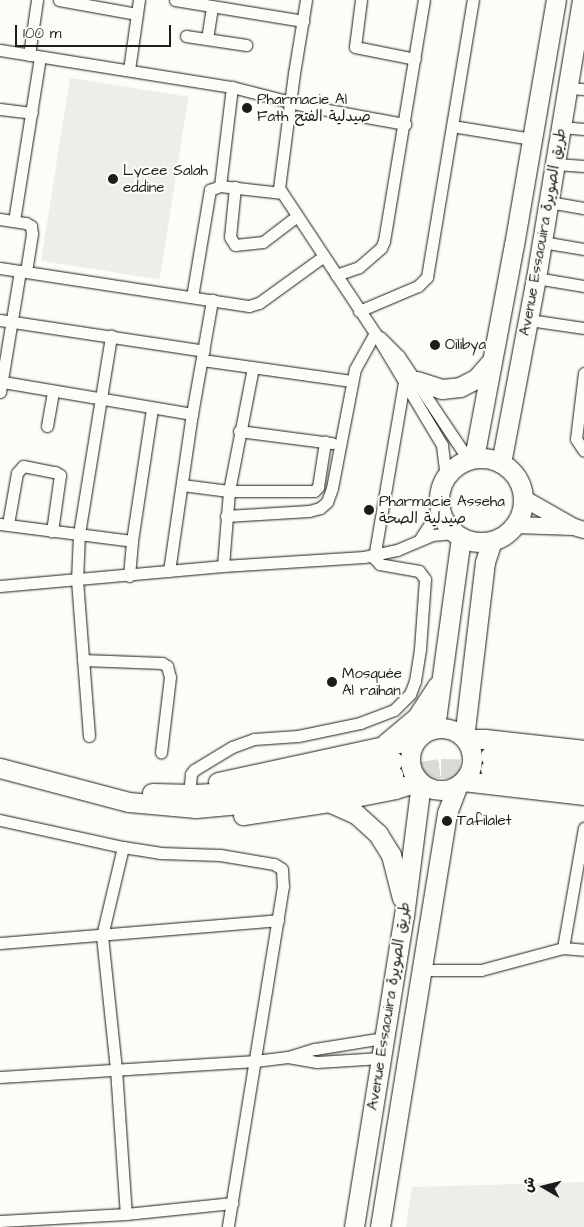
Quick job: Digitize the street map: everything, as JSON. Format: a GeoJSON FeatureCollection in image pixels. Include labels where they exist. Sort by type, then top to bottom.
{"type":"FeatureCollection","features":[{"type":"Feature","properties":{"kind":"main road","name":"Avenue Essaouira طريق الصويرة"},"geometry":{"type":"LineString","coordinates":[[473,459],[556,0]]}},
{"type":"Feature","properties":{"kind":"main road","name":"Avenue Essaouira طريق الصويرة"},"geometry":{"type":"LineString","coordinates":[[501,463],[529,320],[561,127],[576,89],[582,0]]}},
{"type":"Feature","properties":{"kind":"main road"},"geometry":{"type":"LineString","coordinates":[[411,382],[442,389],[460,387],[476,379],[492,358]]}},
{"type":"Feature","properties":{"kind":"main road"},"geometry":{"type":"LineString","coordinates":[[473,459],[489,459],[501,463],[517,478],[523,498],[522,509],[516,525],[508,533],[492,541],[475,542],[458,535],[445,522],[440,508],[440,492],[446,477],[457,466],[473,459]]}},
{"type":"Feature","properties":{"kind":"main road"},"geometry":{"type":"LineString","coordinates":[[458,535],[442,674],[425,734],[409,757],[411,770],[420,783],[438,791],[460,784],[584,795]]}},
{"type":"Feature","properties":{"kind":"main road"},"geometry":{"type":"LineString","coordinates":[[460,784],[472,764],[471,751],[464,738],[485,562],[492,541]]}},
{"type":"Feature","properties":{"kind":"main road"},"geometry":{"type":"LineString","coordinates":[[377,749],[399,734],[417,716],[432,696],[442,674]]}},
{"type":"Feature","properties":{"kind":"main road"},"geometry":{"type":"LineString","coordinates":[[160,800],[190,785],[236,778],[377,749],[448,729],[464,738],[584,750]]}},
{"type":"Feature","properties":{"kind":"main road"},"geometry":{"type":"LineString","coordinates":[[584,766],[490,762],[584,780]]}},
{"type":"Feature","properties":{"kind":"main road"},"geometry":{"type":"LineString","coordinates":[[0,768],[115,799],[160,800],[196,808],[233,806],[393,768]]}},
{"type":"Feature","properties":{"kind":"main road","name":"Avenue Essaouira طريق الصويرة"},"geometry":{"type":"LineString","coordinates":[[354,1227],[404,916],[420,783]]}},
{"type":"Feature","properties":{"kind":"main road"},"geometry":{"type":"LineString","coordinates":[[160,800],[172,813],[187,816],[225,817],[268,813],[420,783]]}},
{"type":"Feature","properties":{"kind":"main road","name":"Avenue Essaouira طريق الصويرة"},"geometry":{"type":"LineString","coordinates":[[380,1227],[447,813],[460,784]]}},
{"type":"Feature","properties":{"kind":"main road"},"geometry":{"type":"LineString","coordinates":[[329,802],[356,814],[372,826],[384,842],[397,876],[404,916]]}},
{"type":"Feature","properties":{"kind":"street"},"geometry":{"type":"LineString","coordinates":[[14,220],[32,113],[37,0]]}},
{"type":"Feature","properties":{"kind":"street"},"geometry":{"type":"LineString","coordinates":[[129,70],[139,0]]}},
{"type":"Feature","properties":{"kind":"street"},"geometry":{"type":"LineString","coordinates":[[175,0],[212,6],[251,6],[303,21]]}},
{"type":"Feature","properties":{"kind":"street"},"geometry":{"type":"LineString","coordinates":[[306,0],[278,183],[281,193],[374,333],[394,349],[442,445],[446,477]]}},
{"type":"Feature","properties":{"kind":"street"},"geometry":{"type":"LineString","coordinates":[[361,0],[355,47],[415,59]]}},
{"type":"Feature","properties":{"kind":"street"},"geometry":{"type":"LineString","coordinates":[[336,274],[359,267],[383,245],[405,124],[424,0]]}},
{"type":"Feature","properties":{"kind":"street"},"geometry":{"type":"LineString","coordinates":[[360,311],[418,286],[427,277],[473,0]]}},
{"type":"Feature","properties":{"kind":"street"},"geometry":{"type":"LineString","coordinates":[[66,1],[137,14]]}},
{"type":"Feature","properties":{"kind":"street"},"geometry":{"type":"LineString","coordinates":[[207,39],[212,6]]}},
{"type":"Feature","properties":{"kind":"street"},"geometry":{"type":"LineString","coordinates":[[186,36],[246,45]]}},
{"type":"Feature","properties":{"kind":"street"},"geometry":{"type":"LineString","coordinates":[[0,50],[232,88],[290,102],[405,124]]}},
{"type":"Feature","properties":{"kind":"street"},"geometry":{"type":"LineString","coordinates":[[220,186],[232,88]]}},
{"type":"Feature","properties":{"kind":"street"},"geometry":{"type":"LineString","coordinates":[[0,109],[32,113]]}},
{"type":"Feature","properties":{"kind":"street"},"geometry":{"type":"LineString","coordinates":[[452,126],[532,139]]}},
{"type":"Feature","properties":{"kind":"street"},"geometry":{"type":"LineString","coordinates":[[561,127],[584,128]]}},
{"type":"Feature","properties":{"kind":"street"},"geometry":{"type":"LineString","coordinates":[[555,164],[584,166]]}},
{"type":"Feature","properties":{"kind":"street"},"geometry":{"type":"LineString","coordinates":[[192,297],[208,196],[212,187],[236,187],[281,193]]}},
{"type":"Feature","properties":{"kind":"street"},"geometry":{"type":"LineString","coordinates":[[236,187],[230,237],[235,245],[263,242],[297,216]]}},
{"type":"Feature","properties":{"kind":"street"},"geometry":{"type":"LineString","coordinates":[[549,202],[584,208]]}},
{"type":"Feature","properties":{"kind":"street"},"geometry":{"type":"LineString","coordinates":[[0,219],[29,224],[32,229],[12,321],[2,387],[53,391],[192,414]]}},
{"type":"Feature","properties":{"kind":"street"},"geometry":{"type":"LineString","coordinates":[[542,242],[584,249]]}},
{"type":"Feature","properties":{"kind":"street"},"geometry":{"type":"LineString","coordinates":[[0,268],[246,306],[254,305],[324,256]]}},
{"type":"Feature","properties":{"kind":"street"},"geometry":{"type":"LineString","coordinates":[[536,278],[584,286]]}},
{"type":"Feature","properties":{"kind":"street"},"geometry":{"type":"LineString","coordinates":[[169,571],[192,414],[212,300]]}},
{"type":"Feature","properties":{"kind":"street"},"geometry":{"type":"LineString","coordinates":[[0,320],[111,336],[253,367],[352,381]]}},
{"type":"Feature","properties":{"kind":"street"},"geometry":{"type":"LineString","coordinates":[[529,320],[584,328]]}},
{"type":"Feature","properties":{"kind":"street"},"geometry":{"type":"LineString","coordinates":[[226,516],[309,511],[320,508],[330,495],[355,369],[374,333]]}},
{"type":"Feature","properties":{"kind":"street"},"geometry":{"type":"LineString","coordinates":[[89,736],[77,580],[79,534],[111,336]]}},
{"type":"Feature","properties":{"kind":"street"},"geometry":{"type":"LineString","coordinates":[[224,566],[229,491],[239,431],[253,367]]}},
{"type":"Feature","properties":{"kind":"street"},"geometry":{"type":"LineString","coordinates":[[584,373],[580,440],[584,450]]}},
{"type":"Feature","properties":{"kind":"street"},"geometry":{"type":"LineString","coordinates":[[411,382],[462,450],[473,459]]}},
{"type":"Feature","properties":{"kind":"street"},"geometry":{"type":"LineString","coordinates":[[190,785],[191,774],[194,770],[243,742],[298,736],[340,728],[387,714],[406,700],[413,688],[419,657],[425,579],[422,573],[416,570],[377,564],[374,556],[411,382]]}},
{"type":"Feature","properties":{"kind":"street"},"geometry":{"type":"LineString","coordinates":[[47,426],[53,391]]}},
{"type":"Feature","properties":{"kind":"street"},"geometry":{"type":"LineString","coordinates":[[130,576],[132,541],[152,408]]}},
{"type":"Feature","properties":{"kind":"street"},"geometry":{"type":"LineString","coordinates":[[239,431],[340,444]]}},
{"type":"Feature","properties":{"kind":"street"},"geometry":{"type":"LineString","coordinates":[[182,485],[229,491],[314,491],[318,487],[325,442]]}},
{"type":"Feature","properties":{"kind":"street"},"geometry":{"type":"LineString","coordinates":[[52,531],[60,475],[55,472],[23,466],[17,473],[4,524],[52,531],[132,541]]}},
{"type":"Feature","properties":{"kind":"street"},"geometry":{"type":"LineString","coordinates":[[523,498],[579,528]]}},
{"type":"Feature","properties":{"kind":"street"},"geometry":{"type":"LineString","coordinates":[[418,540],[440,508]]}},
{"type":"Feature","properties":{"kind":"street"},"geometry":{"type":"LineString","coordinates":[[516,525],[579,528]]}},
{"type":"Feature","properties":{"kind":"street"},"geometry":{"type":"LineString","coordinates":[[0,586],[130,576],[224,566],[374,556],[397,550],[418,540],[440,534],[458,535]]}},
{"type":"Feature","properties":{"kind":"street"},"geometry":{"type":"LineString","coordinates":[[83,660],[162,663],[167,666],[170,677],[161,752]]}},
{"type":"Feature","properties":{"kind":"street"},"geometry":{"type":"LineString","coordinates":[[0,820],[124,847],[160,853],[220,855],[274,864],[282,869],[284,878],[278,920],[228,1227]]}},
{"type":"Feature","properties":{"kind":"street"},"geometry":{"type":"LineString","coordinates":[[564,948],[584,828]]}},
{"type":"Feature","properties":{"kind":"street"},"geometry":{"type":"LineString","coordinates":[[124,847],[102,936],[116,1069],[126,1214]]}},
{"type":"Feature","properties":{"kind":"street"},"geometry":{"type":"LineString","coordinates":[[0,943],[278,920]]}},
{"type":"Feature","properties":{"kind":"street"},"geometry":{"type":"LineString","coordinates":[[422,970],[488,969],[564,948],[584,950]]}},
{"type":"Feature","properties":{"kind":"street"},"geometry":{"type":"LineString","coordinates":[[0,1077],[255,1061],[288,1057],[315,1049],[384,1038]]}},
{"type":"Feature","properties":{"kind":"street"},"geometry":{"type":"LineString","coordinates":[[288,1057],[317,1062],[381,1058]]}},
{"type":"Feature","properties":{"kind":"street"},"geometry":{"type":"LineString","coordinates":[[0,1221],[44,1223],[232,1203]]}},
{"type":"Feature","properties":{"kind":"shaded area","name":"Lycee Salah eddine"},"geometry":{"type":"Polygon","coordinates":[[[70,78],[189,97],[160,279],[41,261],[70,78]]]}},
{"type":"Feature","properties":{"kind":"shaded area"},"geometry":{"type":"Polygon","coordinates":[[[584,1182],[584,1227],[406,1227],[412,1187],[584,1182]]]}},
{"type":"Feature","properties":{"kind":"tunnel"},"geometry":{"type":"LineString","coordinates":[[393,775],[441,768],[490,769]]}},
{"type":"Feature","properties":{"kind":"place","name":"Pharmacie Al Fath صيدلية الفتح"},"geometry":{"type":"Point","coordinates":[247,108]}},
{"type":"Feature","properties":{"kind":"place","name":"Lycee Salah eddine"},"geometry":{"type":"Point","coordinates":[113,179]}},
{"type":"Feature","properties":{"kind":"place","name":"Oilibya"},"geometry":{"type":"Point","coordinates":[435,345]}},
{"type":"Feature","properties":{"kind":"place","name":"Pharmacie Asseha صيدلية الصحة"},"geometry":{"type":"Point","coordinates":[369,510]}},
{"type":"Feature","properties":{"kind":"place","name":"Mosquée Al raihan"},"geometry":{"type":"Point","coordinates":[332,682]}},
{"type":"Feature","properties":{"kind":"place","name":"Tafilalet"},"geometry":{"type":"Point","coordinates":[447,821]}}]}
